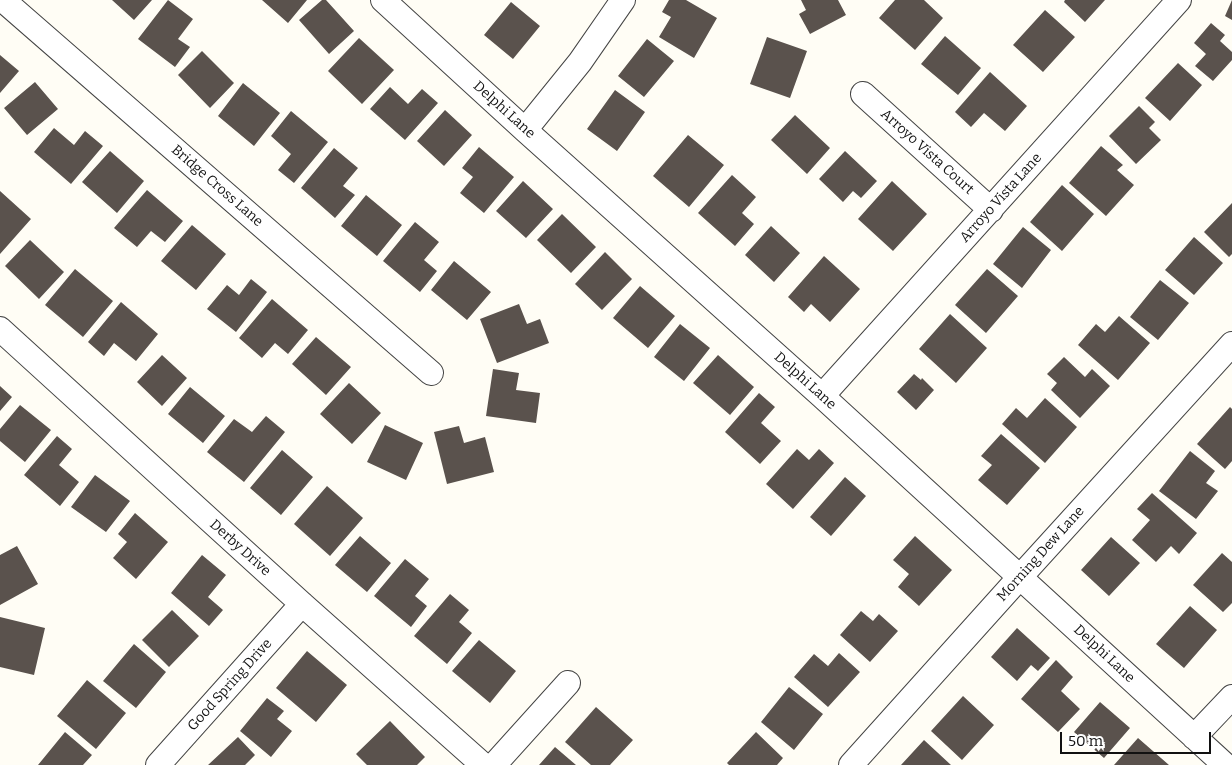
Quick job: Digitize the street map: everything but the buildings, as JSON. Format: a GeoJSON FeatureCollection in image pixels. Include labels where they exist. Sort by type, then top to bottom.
{"type":"FeatureCollection","features":[{"type":"Feature","properties":{"kind":"street","name":"Bridge Cross Lane"},"geometry":{"type":"LineString","coordinates":[[3,0],[431,373]]}},
{"type":"Feature","properties":{"kind":"street","name":"Delphi Lane"},"geometry":{"type":"LineString","coordinates":[[383,0],[822,396],[1225,765]]}},
{"type":"Feature","properties":{"kind":"street"},"geometry":{"type":"LineString","coordinates":[[525,130],[580,62],[623,0]]}},
{"type":"Feature","properties":{"kind":"street","name":"Arroyo Vista Lane"},"geometry":{"type":"LineString","coordinates":[[822,396],[1179,0]]}},
{"type":"Feature","properties":{"kind":"street","name":"Arroyo Vista Court"},"geometry":{"type":"LineString","coordinates":[[863,94],[991,210]]}},
{"type":"Feature","properties":{"kind":"street","name":"Derby Drive"},"geometry":{"type":"LineString","coordinates":[[0,329],[302,604],[483,765]]}},
{"type":"Feature","properties":{"kind":"street","name":"Morning Dew Lane"},"geometry":{"type":"LineString","coordinates":[[851,765],[1232,344]]}},
{"type":"Feature","properties":{"kind":"street","name":"Good Spring Drive"},"geometry":{"type":"LineString","coordinates":[[158,765],[302,604]]}},
{"type":"Feature","properties":{"kind":"street"},"geometry":{"type":"LineString","coordinates":[[494,765],[568,683]]}},
{"type":"Feature","properties":{"kind":"street"},"geometry":{"type":"LineString","coordinates":[[1194,737],[1232,697]]}}]}
